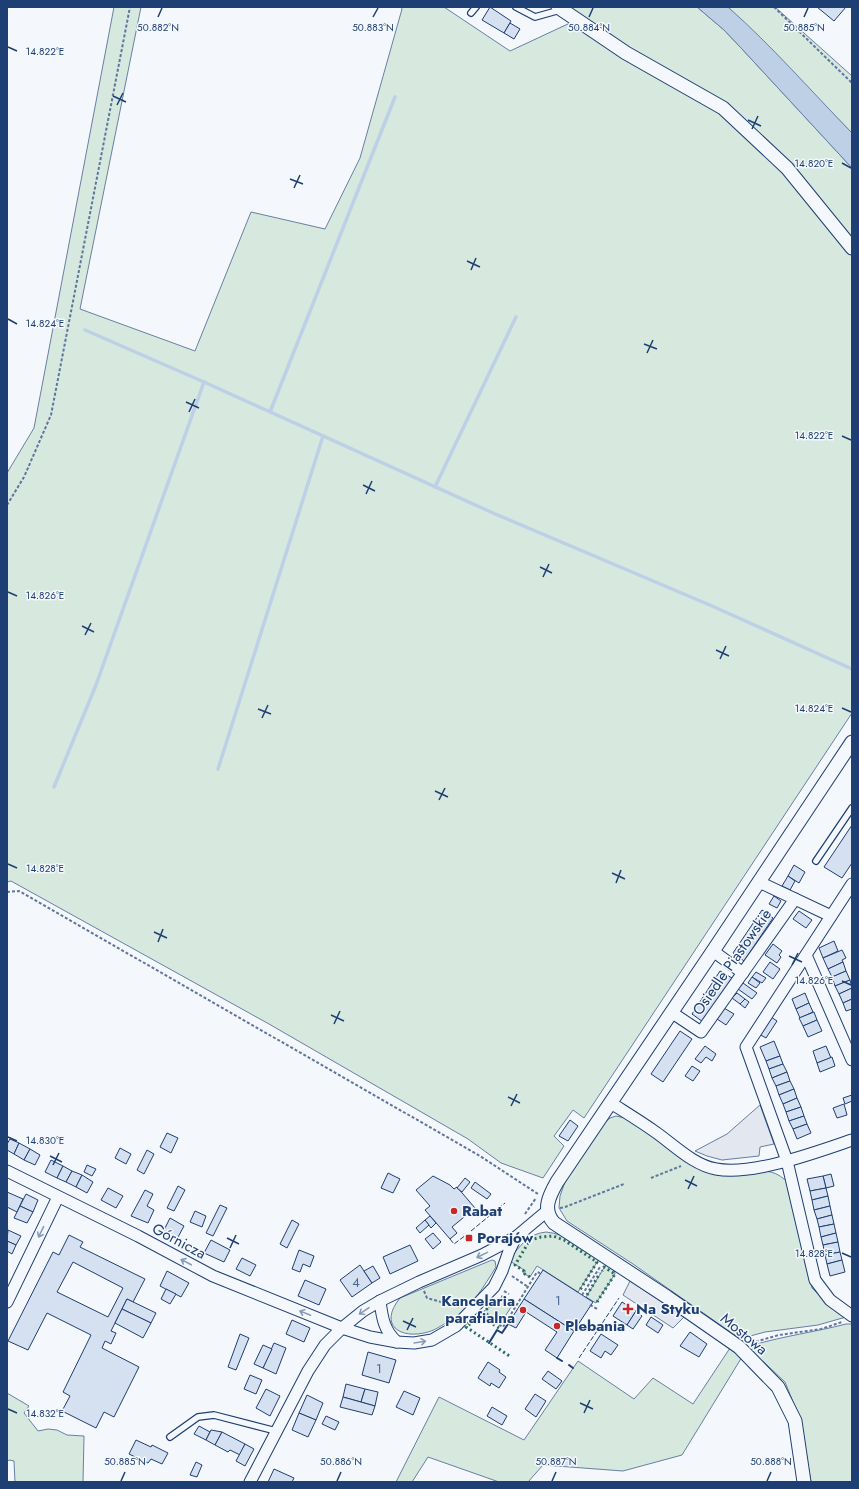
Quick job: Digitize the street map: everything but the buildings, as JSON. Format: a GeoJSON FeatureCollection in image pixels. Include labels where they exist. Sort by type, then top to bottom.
{"type":"FeatureCollection","features":[{"type":"Feature","properties":{"kind":"street"},"geometry":{"type":"LineString","coordinates":[[559,8],[626,53],[723,108],[788,168],[852,248]]}},
{"type":"Feature","properties":{"kind":"street"},"geometry":{"type":"LineString","coordinates":[[250,1482],[315,1360],[325,1345],[342,1328],[380,1301],[420,1282],[482,1256],[516,1237],[551,1205],[557,1182],[852,742]]}},
{"type":"Feature","properties":{"kind":"street","name":"Osiedle Piastowskie"},"geometry":{"type":"LineString","coordinates":[[759,882],[831,916]]}},
{"type":"Feature","properties":{"kind":"street"},"geometry":{"type":"LineString","coordinates":[[849,1319],[830,1300],[815,1280],[787,1161],[746,1047],[852,884]]}},
{"type":"Feature","properties":{"kind":"street","name":"Osiedle Piastowskie"},"geometry":{"type":"LineString","coordinates":[[671,1012],[701,1032],[795,899]]}},
{"type":"Feature","properties":{"kind":"street"},"geometry":{"type":"LineString","coordinates":[[713,951],[743,973]]}},
{"type":"Feature","properties":{"kind":"street"},"geometry":{"type":"LineString","coordinates":[[806,955],[852,1060]]}},
{"type":"Feature","properties":{"kind":"street"},"geometry":{"type":"LineString","coordinates":[[611,1103],[695,1160],[716,1169],[734,1170],[752,1168],[787,1161],[852,1140]]}},
{"type":"Feature","properties":{"kind":"street","name":"Górnicza"},"geometry":{"type":"LineString","coordinates":[[7,1171],[138,1236],[213,1276],[342,1328],[370,1337],[397,1342],[414,1343],[432,1340],[456,1326],[494,1287],[516,1237]]}},
{"type":"Feature","properties":{"kind":"street"},"geometry":{"type":"LineString","coordinates":[[7,1302],[58,1197]]}},
{"type":"Feature","properties":{"kind":"street","name":"Mostowa"},"geometry":{"type":"LineString","coordinates":[[551,1205],[550,1218],[554,1223],[667,1297],[739,1347],[778,1387],[795,1421],[804,1482]]}},
{"type":"Feature","properties":{"kind":"street"},"geometry":{"type":"LineString","coordinates":[[380,1301],[385,1328],[390,1336],[397,1342]]}},
{"type":"Feature","properties":{"kind":"lane"},"geometry":{"type":"LineString","coordinates":[[471,13],[476,7]]}},
{"type":"Feature","properties":{"kind":"lane"},"geometry":{"type":"LineString","coordinates":[[516,7],[535,17],[559,8]]}},
{"type":"Feature","properties":{"kind":"lane"},"geometry":{"type":"LineString","coordinates":[[816,861],[852,808]]}},
{"type":"Feature","properties":{"kind":"lane"},"geometry":{"type":"LineString","coordinates":[[170,1437],[198,1417],[206,1415],[214,1415],[276,1431]]}},
{"type":"Feature","properties":{"kind":"path"},"geometry":{"type":"LineString","coordinates":[[7,505],[24,476],[51,415],[130,7]]}},
{"type":"Feature","properties":{"kind":"path"},"geometry":{"type":"LineString","coordinates":[[774,7],[852,83]]}},
{"type":"Feature","properties":{"kind":"path"},"geometry":{"type":"LineString","coordinates":[[7,892],[19,891],[480,1156],[551,1205],[558,1208],[565,1207],[624,1184]]}},
{"type":"Feature","properties":{"kind":"path"},"geometry":{"type":"LineString","coordinates":[[651,1178],[695,1160]]}},
{"type":"Feature","properties":{"kind":"path"},"geometry":{"type":"LineString","coordinates":[[582,1295],[606,1257]]}},
{"type":"Feature","properties":{"kind":"path"},"geometry":{"type":"LineString","coordinates":[[420,1282],[427,1298],[463,1308],[473,1318],[479,1312],[504,1328],[528,1286],[538,1272],[540,1273]]}},
{"type":"Feature","properties":{"kind":"path"},"geometry":{"type":"LineString","coordinates":[[509,1281],[512,1276],[528,1286]]}},
{"type":"Feature","properties":{"kind":"path"},"geometry":{"type":"LineString","coordinates":[[501,1294],[506,1285]]}},
{"type":"Feature","properties":{"kind":"path"},"geometry":{"type":"LineString","coordinates":[[503,1290],[509,1294]]}},
{"type":"Feature","properties":{"kind":"path"},"geometry":{"type":"LineString","coordinates":[[515,1298],[519,1300]]}},
{"type":"Feature","properties":{"kind":"path"},"geometry":{"type":"LineString","coordinates":[[590,1305],[596,1309]]}},
{"type":"Feature","properties":{"kind":"path"},"geometry":{"type":"LineString","coordinates":[[739,1347],[779,1335],[821,1329],[849,1319]]}},
{"type":"Feature","properties":{"kind":"shaded area"},"geometry":{"type":"Polygon","coordinates":[[[114,7],[141,7],[80,309],[195,351],[251,212],[325,229],[360,158],[402,9],[401,7],[444,7],[510,51],[570,23],[555,7],[697,7],[724,30],[852,168],[852,713],[584,1118],[573,1110],[554,1136],[564,1146],[543,1178],[501,1163],[468,1139],[269,1024],[11,881],[7,882],[7,473],[34,428],[114,7]]]}},
{"type":"Feature","properties":{"kind":"shaded area"},"geometry":{"type":"Polygon","coordinates":[[[728,7],[775,7],[852,76],[852,133],[728,7]]]}},
{"type":"Feature","properties":{"kind":"shaded area"},"geometry":{"type":"Polygon","coordinates":[[[760,1105],[774,1144],[760,1147],[759,1156],[722,1160],[695,1151],[727,1134],[760,1105]]]}},
{"type":"Feature","properties":{"kind":"shaded area"},"geometry":{"type":"Polygon","coordinates":[[[616,1116],[629,1119],[690,1162],[709,1173],[724,1176],[762,1171],[771,1172],[780,1176],[789,1184],[812,1288],[824,1300],[846,1317],[818,1325],[765,1332],[743,1338],[736,1336],[633,1264],[567,1221],[559,1208],[560,1196],[565,1182],[603,1124],[610,1118],[616,1116]]]}},
{"type":"Feature","properties":{"kind":"shaded area"},"geometry":{"type":"Polygon","coordinates":[[[546,1232],[568,1238],[599,1259],[578,1292],[537,1266],[530,1277],[523,1273],[524,1270],[510,1261],[509,1259],[525,1241],[534,1235],[546,1232]]]}},
{"type":"Feature","properties":{"kind":"shaded area"},"geometry":{"type":"Polygon","coordinates":[[[492,1260],[495,1261],[496,1267],[487,1281],[472,1302],[453,1319],[431,1331],[418,1334],[401,1332],[395,1328],[392,1323],[391,1316],[400,1298],[492,1260]]]}},
{"type":"Feature","properties":{"kind":"shaded area"},"geometry":{"type":"Polygon","coordinates":[[[607,1263],[614,1269],[615,1274],[596,1303],[586,1297],[607,1263]]]}},
{"type":"Feature","properties":{"kind":"shaded area"},"geometry":{"type":"Polygon","coordinates":[[[630,1281],[684,1317],[673,1328],[623,1295],[630,1281]]]}},
{"type":"Feature","properties":{"kind":"shaded area"},"geometry":{"type":"Polygon","coordinates":[[[502,1297],[513,1304],[501,1323],[483,1312],[502,1297]]]}},
{"type":"Feature","properties":{"kind":"shaded area"},"geometry":{"type":"Polygon","coordinates":[[[846,1324],[852,1324],[852,1482],[811,1482],[800,1419],[785,1382],[753,1352],[753,1345],[846,1324]]]}},
{"type":"Feature","properties":{"kind":"shaded area"},"geometry":{"type":"Polygon","coordinates":[[[730,1348],[742,1357],[682,1455],[623,1471],[543,1465],[528,1482],[499,1482],[428,1457],[412,1482],[396,1482],[439,1397],[524,1440],[578,1361],[634,1399],[653,1378],[693,1404],[730,1348]]]}},
{"type":"Feature","properties":{"kind":"shaded area"},"geometry":{"type":"Polygon","coordinates":[[[7,1393],[29,1406],[24,1413],[38,1431],[48,1429],[57,1430],[67,1435],[84,1436],[83,1482],[15,1482],[14,1461],[9,1460],[7,1462],[7,1393]]]}},
{"type":"Feature","properties":{"kind":"water"},"geometry":{"type":"Polygon","coordinates":[[[697,7],[728,7],[791,69],[852,133],[852,168],[724,30],[697,7]]]}},
{"type":"Feature","properties":{"kind":"waterway"},"geometry":{"type":"LineString","coordinates":[[270,412],[395,97]]}},
{"type":"Feature","properties":{"kind":"waterway"},"geometry":{"type":"LineString","coordinates":[[435,487],[516,317]]}},
{"type":"Feature","properties":{"kind":"waterway"},"geometry":{"type":"LineString","coordinates":[[85,330],[204,382],[493,513],[712,606],[852,669]]}},
{"type":"Feature","properties":{"kind":"waterway"},"geometry":{"type":"LineString","coordinates":[[54,787],[96,685],[204,382]]}},
{"type":"Feature","properties":{"kind":"waterway"},"geometry":{"type":"LineString","coordinates":[[218,769],[323,436]]}},
{"type":"Feature","properties":{"kind":"hedge"},"geometry":{"type":"LineString","coordinates":[[530,1277],[523,1273],[524,1271],[515,1265],[530,1240],[553,1236],[564,1240],[597,1262],[580,1290]]}},
{"type":"Feature","properties":{"kind":"hedge"},"geometry":{"type":"LineString","coordinates":[[597,1302],[615,1274],[604,1267],[602,1271]]}},
{"type":"Feature","properties":{"kind":"hedge"},"geometry":{"type":"LineString","coordinates":[[587,1295],[600,1273]]}},
{"type":"Feature","properties":{"kind":"hedge"},"geometry":{"type":"LineString","coordinates":[[501,1323],[483,1312],[502,1297],[513,1304]]}},
{"type":"Feature","properties":{"kind":"hedge"},"geometry":{"type":"LineString","coordinates":[[499,1328],[480,1316],[466,1327],[511,1357]]}},
{"type":"Feature","properties":{"kind":"fence"},"geometry":{"type":"LineString","coordinates":[[471,1231],[505,1203]]}},
{"type":"Feature","properties":{"kind":"fence"},"geometry":{"type":"LineString","coordinates":[[450,1239],[454,1244],[466,1235]]}},
{"type":"Feature","properties":{"kind":"fence"},"geometry":{"type":"LineString","coordinates":[[579,1358],[619,1298]]}},
{"type":"Feature","properties":{"kind":"wall"},"geometry":{"type":"LineString","coordinates":[[489,1343],[497,1330],[502,1333],[508,1324]]}},
{"type":"Feature","properties":{"kind":"wall"},"geometry":{"type":"LineString","coordinates":[[557,1358],[562,1361]]}},
{"type":"Feature","properties":{"kind":"wall"},"geometry":{"type":"LineString","coordinates":[[569,1365],[573,1368]]}},
{"type":"Feature","properties":{"kind":"place","name":"Rabat"},"geometry":{"type":"Point","coordinates":[454,1211]}},
{"type":"Feature","properties":{"kind":"place","name":"Porajów"},"geometry":{"type":"Point","coordinates":[469,1238]}},
{"type":"Feature","properties":{"kind":"place","name":"Na Styku"},"geometry":{"type":"Point","coordinates":[628,1309]}},
{"type":"Feature","properties":{"kind":"place","name":"Kancelaria parafialna"},"geometry":{"type":"Point","coordinates":[523,1310]}},
{"type":"Feature","properties":{"kind":"place","name":"Plebania"},"geometry":{"type":"Point","coordinates":[557,1326]}}]}
